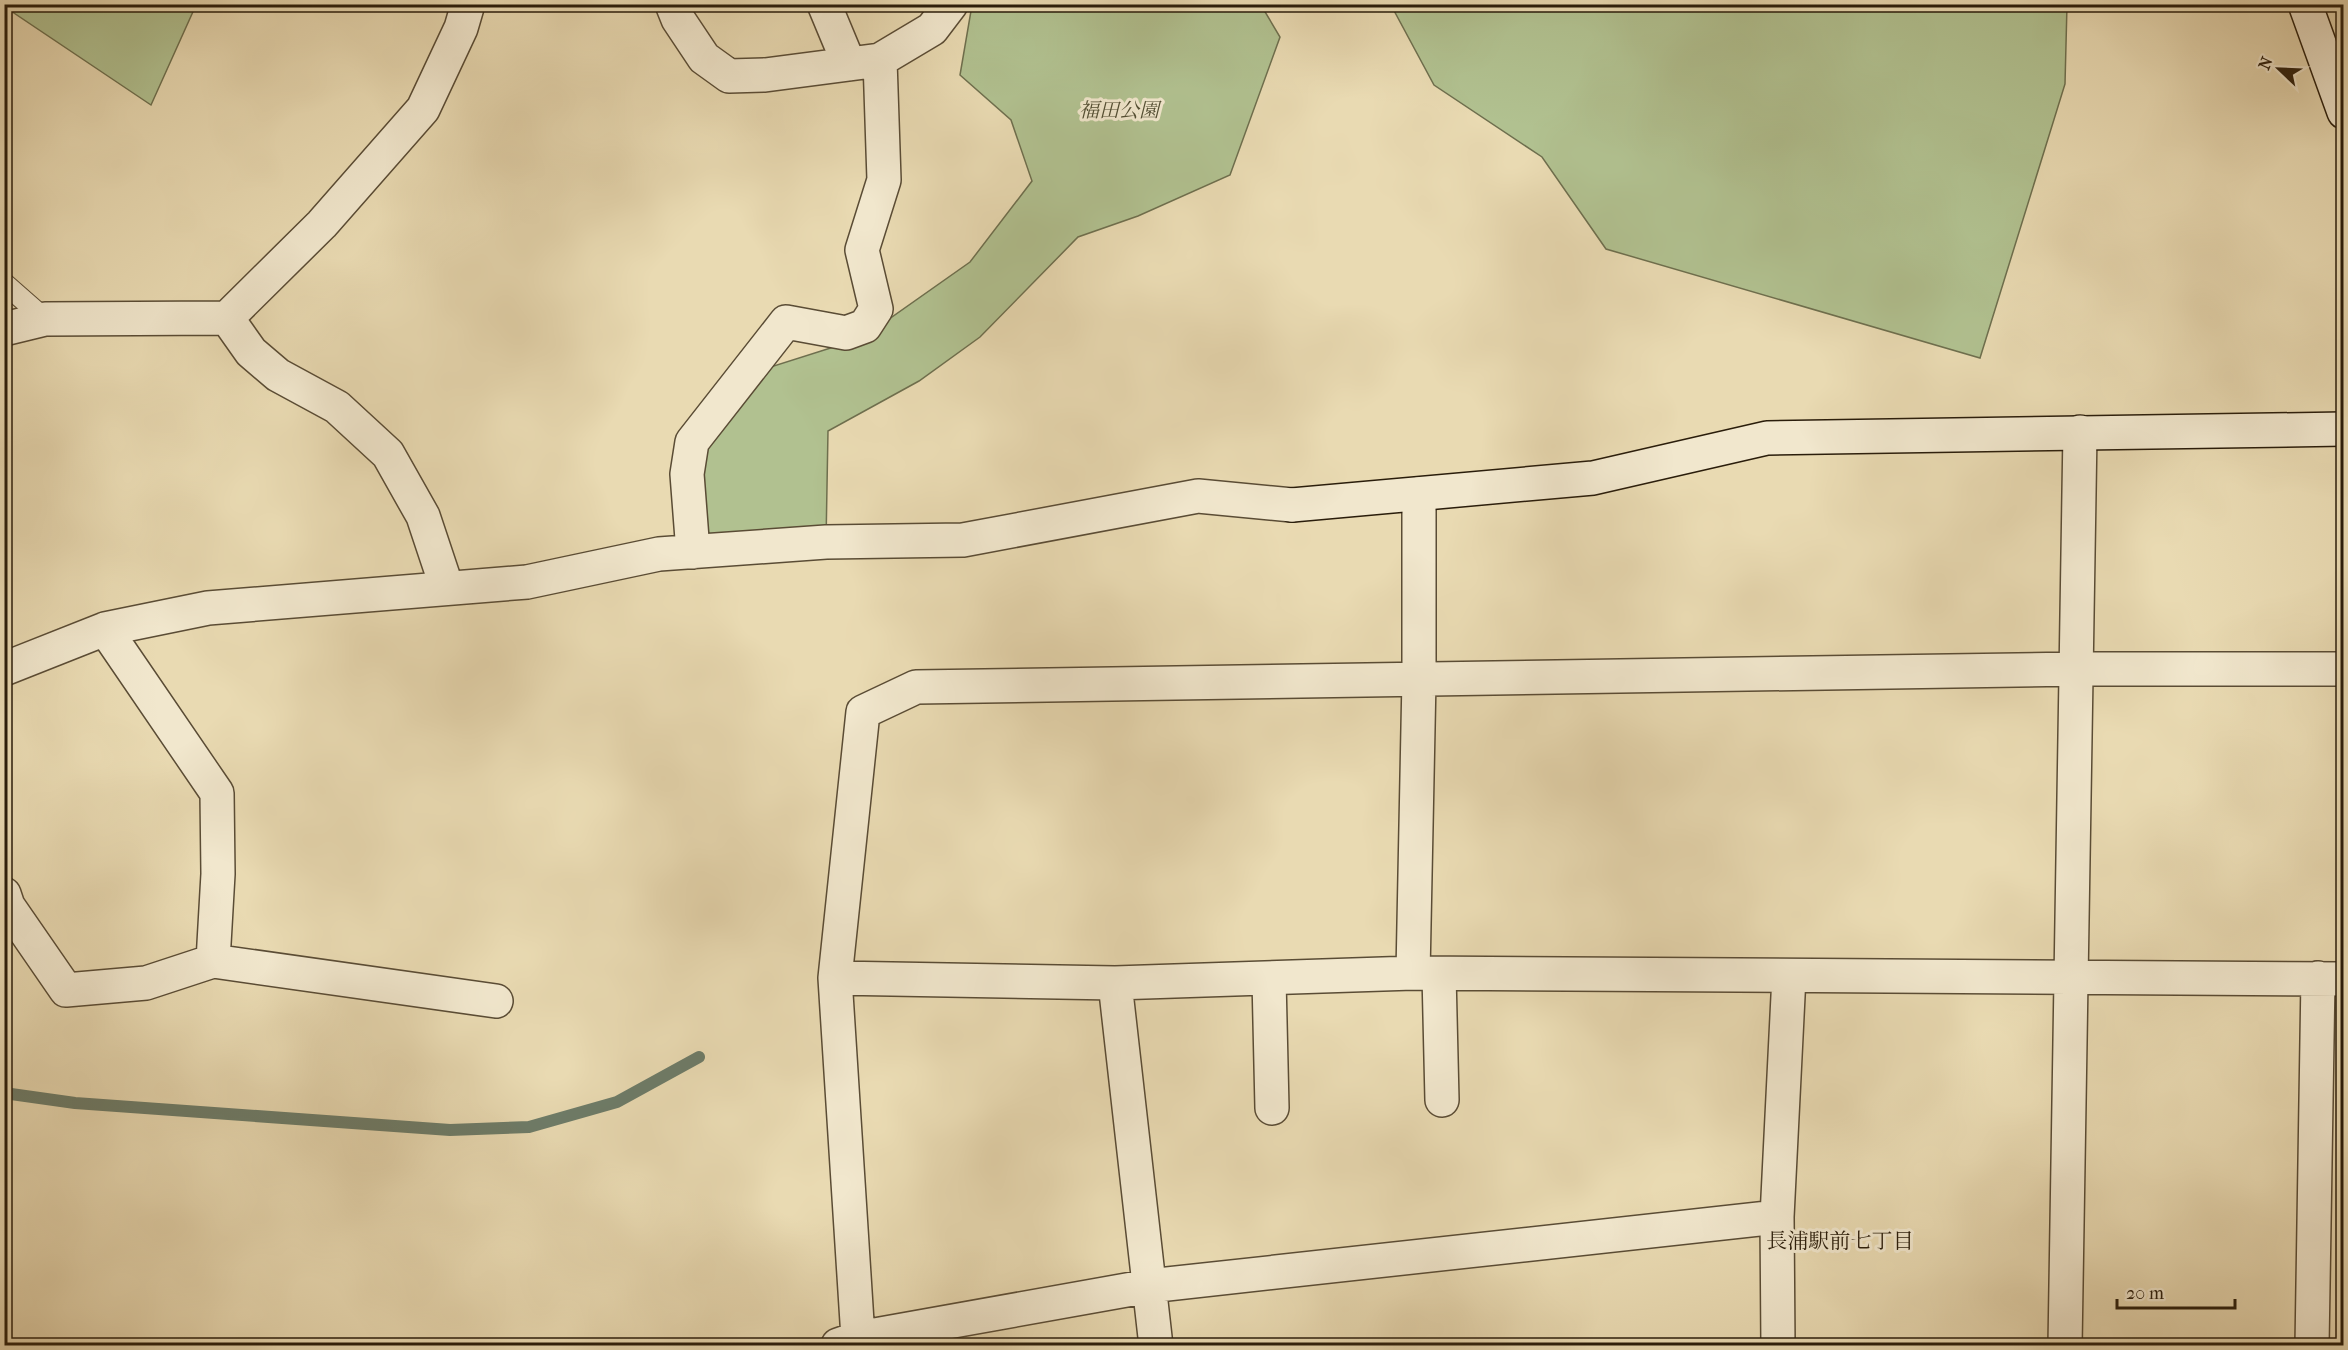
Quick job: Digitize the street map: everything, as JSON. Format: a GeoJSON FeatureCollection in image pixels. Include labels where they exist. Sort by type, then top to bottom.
{"type":"FeatureCollection","features":[{"type":"Feature","properties":{"kind":"street"},"geometry":{"type":"LineString","coordinates":[[4,329],[45,319],[227,318],[322,224],[423,109],[461,28],[468,4]]}},
{"type":"Feature","properties":{"kind":"street"},"geometry":{"type":"LineString","coordinates":[[672,4],[678,19],[704,58],[729,75],[765,75],[865,62],[932,29],[951,4]]}},
{"type":"Feature","properties":{"kind":"street"},"geometry":{"type":"LineString","coordinates":[[693,552],[687,474],[692,442],[786,322],[846,333],[865,326],[876,309],[862,250],[884,180],[865,62],[824,4]]}},
{"type":"Feature","properties":{"kind":"street"},"geometry":{"type":"LineString","coordinates":[[2305,4],[2343,112]]}},
{"type":"Feature","properties":{"kind":"street"},"geometry":{"type":"LineString","coordinates":[[227,318],[251,352],[278,375],[337,407],[388,454],[423,516],[447,588]]}},
{"type":"Feature","properties":{"kind":"street"},"geometry":{"type":"LineString","coordinates":[[4,669],[105,629],[208,608],[527,582],[659,554],[826,542],[963,540],[1198,496],[1292,505],[1593,478],[1767,438],[2343,429]]}},
{"type":"Feature","properties":{"kind":"street"},"geometry":{"type":"LineString","coordinates":[[2064,1346],[2080,432]]}},
{"type":"Feature","properties":{"kind":"street"},"geometry":{"type":"LineString","coordinates":[[1419,494],[1419,679],[1426,974],[1442,1100]]}},
{"type":"Feature","properties":{"kind":"street"},"geometry":{"type":"LineString","coordinates":[[105,629],[217,794],[218,874],[213,961]]}},
{"type":"Feature","properties":{"kind":"street"},"geometry":{"type":"LineString","coordinates":[[1777,1217],[1149,1286],[847,1342],[835,978],[863,712],[916,687],[2076,669],[2343,669]]}},
{"type":"Feature","properties":{"kind":"street"},"geometry":{"type":"LineString","coordinates":[[4,894],[8,906],[66,990],[146,983],[213,961],[495,1001]]}},
{"type":"Feature","properties":{"kind":"street"},"geometry":{"type":"LineString","coordinates":[[835,978],[1115,983],[1426,974],[2331,979],[2312,1346]]}},
{"type":"Feature","properties":{"kind":"street"},"geometry":{"type":"LineString","coordinates":[[1778,1346],[1777,1217],[1789,975]]}},
{"type":"Feature","properties":{"kind":"street"},"geometry":{"type":"LineString","coordinates":[[1269,979],[1272,1108]]}},
{"type":"Feature","properties":{"kind":"street"},"geometry":{"type":"LineString","coordinates":[[1115,983],[1156,1346]]}},
{"type":"Feature","properties":{"kind":"lane"},"geometry":{"type":"LineString","coordinates":[[4,284],[45,319]]}},
{"type":"Feature","properties":{"kind":"green space"},"geometry":{"type":"Polygon","coordinates":[[[5,4],[196,5],[151,105],[5,4]]]}},
{"type":"Feature","properties":{"kind":"green space","name":"福田公園"},"geometry":{"type":"Polygon","coordinates":[[[972,5],[1261,5],[1280,37],[1230,175],[1138,216],[1078,237],[980,337],[919,381],[828,431],[826,542],[706,551],[696,455],[755,372],[862,338],[970,262],[1032,181],[1011,120],[960,75],[972,5]]]}},
{"type":"Feature","properties":{"kind":"green space"},"geometry":{"type":"Polygon","coordinates":[[[1391,5],[2067,5],[2065,84],[1980,358],[1606,249],[1542,157],[1434,85],[1391,5]]]}},
{"type":"Feature","properties":{"kind":"waterway"},"geometry":{"type":"LineString","coordinates":[[4,1093],[75,1103],[450,1130],[529,1127],[617,1102],[699,1057]]}},
{"type":"Feature","properties":{"kind":"district","name":"長浦駅前七丁目"},"geometry":{"type":"Point","coordinates":[1840,1241]}}]}
